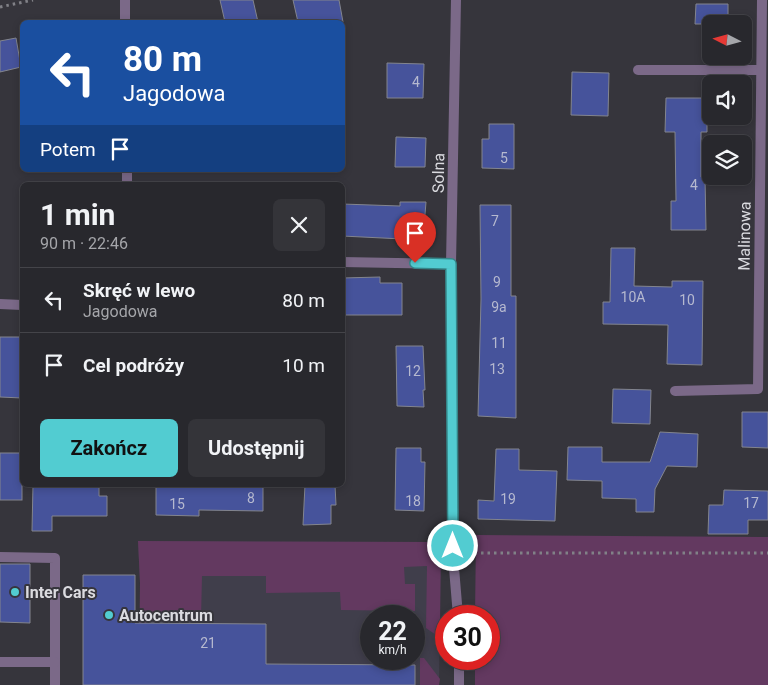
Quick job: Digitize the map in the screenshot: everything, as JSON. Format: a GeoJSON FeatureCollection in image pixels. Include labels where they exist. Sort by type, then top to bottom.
{"type":"FeatureCollection","features":[{"type":"Feature","properties":{"kind":"street"},"geometry":{"type":"LineString","coordinates":[[125,0],[125,20]]}},
{"type":"Feature","properties":{"kind":"street","name":"Solna"},"geometry":{"type":"LineString","coordinates":[[456,0],[451,264],[453,556],[457,605]]}},
{"type":"Feature","properties":{"kind":"street","name":"Malinowa"},"geometry":{"type":"LineString","coordinates":[[675,391],[758,388],[762,0]]}},
{"type":"Feature","properties":{"kind":"street"},"geometry":{"type":"LineString","coordinates":[[638,70],[761,70]]}},
{"type":"Feature","properties":{"kind":"street"},"geometry":{"type":"LineString","coordinates":[[345,262],[451,264]]}},
{"type":"Feature","properties":{"kind":"street"},"geometry":{"type":"LineString","coordinates":[[0,304],[20,305]]}},
{"type":"Feature","properties":{"kind":"street"},"geometry":{"type":"LineString","coordinates":[[0,557],[55,558],[55,685]]}},
{"type":"Feature","properties":{"kind":"street"},"geometry":{"type":"LineString","coordinates":[[0,662],[55,662]]}},
{"type":"Feature","properties":{"kind":"street"},"geometry":{"type":"LineString","coordinates":[[459,670],[459,685]]}},
{"type":"Feature","properties":{"kind":"path"},"geometry":{"type":"LineString","coordinates":[[0,6],[33,0]]}},
{"type":"Feature","properties":{"kind":"path"},"geometry":{"type":"LineString","coordinates":[[453,556],[474,551],[768,553]]}},
{"type":"Feature","properties":{"kind":"shaded area"},"geometry":{"type":"Polygon","coordinates":[[[476,535],[768,537],[768,685],[475,685],[475,670],[500,670],[500,605],[475,605],[476,535]]]}},
{"type":"Feature","properties":{"kind":"shaded area"},"geometry":{"type":"Polygon","coordinates":[[[138,541],[441,542],[440,605],[435,605],[435,670],[439,670],[439,685],[139,685],[140,583],[138,541]]]}},
{"type":"Feature","properties":{"kind":"shaded area"},"geometry":{"type":"Polygon","coordinates":[[[138,541],[441,542],[440,605],[435,605],[435,634],[426,628],[427,566],[404,567],[405,584],[415,584],[415,605],[360,605],[360,610],[341,610],[340,592],[266,593],[266,576],[202,576],[201,618],[146,618],[145,685],[139,685],[140,583],[138,541]]]}},
{"type":"Feature","properties":{"kind":"shaded area"},"geometry":{"type":"Polygon","coordinates":[[[425,659],[440,679],[439,685],[420,685],[420,670],[425,670],[425,659]]]}},
{"type":"Feature","properties":{"kind":"building"},"geometry":{"type":"Polygon","coordinates":[[[220,0],[253,0],[258,20],[225,20],[220,0]]]}},
{"type":"Feature","properties":{"kind":"building"},"geometry":{"type":"Polygon","coordinates":[[[293,0],[339,0],[343,20],[298,20],[293,0]]]}},
{"type":"Feature","properties":{"kind":"building"},"geometry":{"type":"Polygon","coordinates":[[[696,4],[728,4],[728,15],[702,15],[702,24],[695,24],[696,4]]]}},
{"type":"Feature","properties":{"kind":"building"},"geometry":{"type":"Polygon","coordinates":[[[16,38],[20,67],[0,72],[0,41],[16,38]]]}},
{"type":"Feature","properties":{"kind":"building"},"geometry":{"type":"Polygon","coordinates":[[[387,63],[424,64],[423,98],[387,98],[387,63]]]}},
{"type":"Feature","properties":{"kind":"building"},"geometry":{"type":"Polygon","coordinates":[[[572,72],[609,73],[608,116],[571,115],[572,72]]]}},
{"type":"Feature","properties":{"kind":"building"},"geometry":{"type":"Polygon","coordinates":[[[666,98],[702,98],[702,125],[707,125],[707,132],[701,132],[701,177],[702,185],[705,185],[706,230],[671,230],[671,201],[676,201],[675,132],[665,132],[666,98]]]}},
{"type":"Feature","properties":{"kind":"building"},"geometry":{"type":"Polygon","coordinates":[[[489,124],[514,124],[514,169],[482,168],[482,139],[489,139],[489,124]]]}},
{"type":"Feature","properties":{"kind":"building"},"geometry":{"type":"Polygon","coordinates":[[[396,137],[426,138],[425,167],[395,167],[396,137]]]}},
{"type":"Feature","properties":{"kind":"building"},"geometry":{"type":"Polygon","coordinates":[[[400,202],[426,202],[423,240],[345,236],[345,204],[400,206],[400,202]]]}},
{"type":"Feature","properties":{"kind":"building"},"geometry":{"type":"Polygon","coordinates":[[[480,205],[511,205],[511,296],[516,296],[516,418],[478,416],[481,299],[480,205]]]}},
{"type":"Feature","properties":{"kind":"building"},"geometry":{"type":"Polygon","coordinates":[[[611,248],[635,248],[634,286],[672,287],[672,281],[703,281],[702,365],[667,364],[668,325],[603,324],[603,302],[610,302],[611,248]]]}},
{"type":"Feature","properties":{"kind":"building"},"geometry":{"type":"Polygon","coordinates":[[[380,277],[380,283],[402,283],[402,315],[345,315],[345,278],[380,277]]]}},
{"type":"Feature","properties":{"kind":"building"},"geometry":{"type":"Polygon","coordinates":[[[0,337],[20,337],[20,398],[0,397],[0,337]]]}},
{"type":"Feature","properties":{"kind":"building"},"geometry":{"type":"Polygon","coordinates":[[[396,346],[423,346],[424,407],[397,406],[396,346]]]}},
{"type":"Feature","properties":{"kind":"building"},"geometry":{"type":"Polygon","coordinates":[[[613,389],[651,390],[650,424],[612,423],[613,389]]]}},
{"type":"Feature","properties":{"kind":"building"},"geometry":{"type":"Polygon","coordinates":[[[742,412],[768,412],[768,448],[742,447],[742,412]]]}},
{"type":"Feature","properties":{"kind":"building"},"geometry":{"type":"Polygon","coordinates":[[[660,432],[698,434],[697,467],[667,466],[655,489],[654,512],[636,512],[636,499],[602,498],[602,481],[567,480],[568,447],[602,447],[602,462],[650,462],[660,432]]]}},
{"type":"Feature","properties":{"kind":"building"},"geometry":{"type":"Polygon","coordinates":[[[396,448],[421,448],[421,462],[425,462],[424,511],[395,510],[396,448]]]}},
{"type":"Feature","properties":{"kind":"building"},"geometry":{"type":"Polygon","coordinates":[[[496,449],[519,449],[519,470],[557,471],[555,521],[478,519],[478,500],[494,501],[496,449]]]}},
{"type":"Feature","properties":{"kind":"building"},"geometry":{"type":"Polygon","coordinates":[[[0,453],[20,453],[22,500],[0,500],[0,453]]]}},
{"type":"Feature","properties":{"kind":"building"},"geometry":{"type":"Polygon","coordinates":[[[33,487],[99,487],[99,496],[107,496],[107,516],[52,516],[52,531],[32,531],[33,487]]]}},
{"type":"Feature","properties":{"kind":"building"},"geometry":{"type":"Polygon","coordinates":[[[156,487],[263,487],[263,511],[199,510],[199,516],[156,515],[156,487]]]}},
{"type":"Feature","properties":{"kind":"building"},"geometry":{"type":"Polygon","coordinates":[[[305,487],[335,487],[336,505],[331,505],[331,524],[303,525],[305,487]]]}},
{"type":"Feature","properties":{"kind":"building"},"geometry":{"type":"Polygon","coordinates":[[[724,490],[768,491],[768,520],[748,520],[748,534],[708,534],[709,505],[723,505],[724,490]]]}},
{"type":"Feature","properties":{"kind":"building","name":"Inter Cars"},"geometry":{"type":"Polygon","coordinates":[[[0,564],[30,564],[30,623],[0,622],[0,564]]]}},
{"type":"Feature","properties":{"kind":"building"},"geometry":{"type":"Polygon","coordinates":[[[83,575],[135,575],[135,623],[266,624],[266,664],[360,665],[360,670],[415,670],[415,685],[83,685],[83,575]]]}},
{"type":"Feature","properties":{"kind":"place","name":"Inter Cars"},"geometry":{"type":"Point","coordinates":[15,592]}},
{"type":"Feature","properties":{"kind":"place","name":"Autocentrum"},"geometry":{"type":"Point","coordinates":[109,615]}},
{"type":"Feature","properties":{"kind":"route"},"geometry":{"type":"LineString","coordinates":[[415,263],[451,264],[453,546]]}}]}
